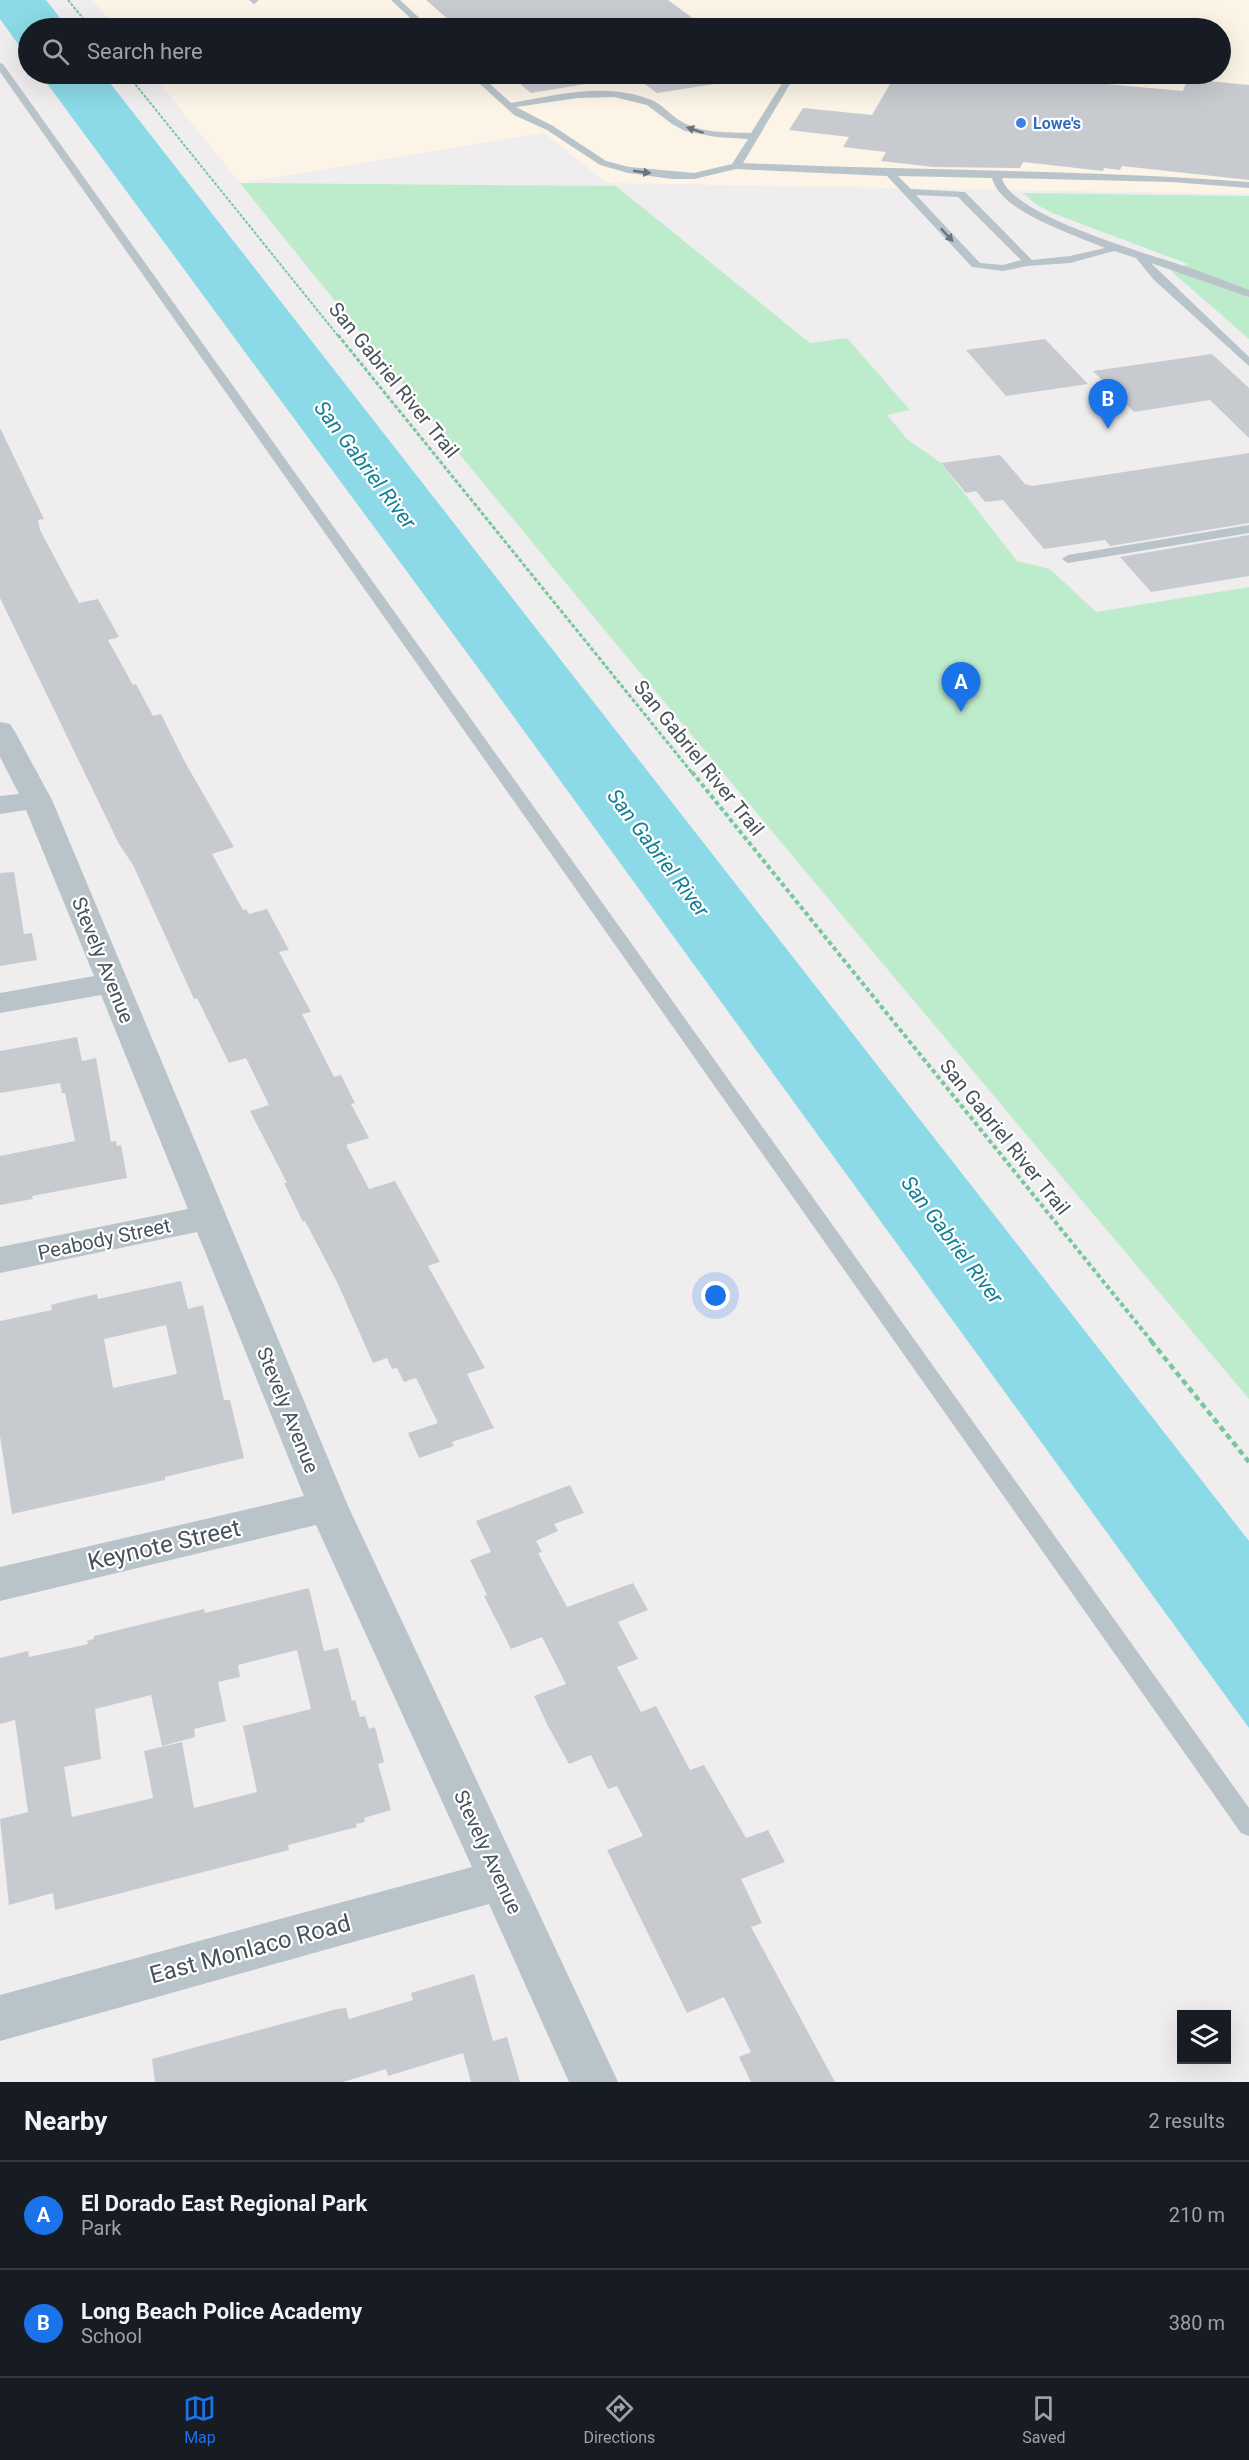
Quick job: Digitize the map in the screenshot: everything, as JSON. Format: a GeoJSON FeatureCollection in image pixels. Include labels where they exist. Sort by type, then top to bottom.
{"type":"FeatureCollection","features":[{"type":"Feature","properties":{"kind":"street","name":"Stevely Avenue"},"geometry":{"type":"LineString","coordinates":[[0,730],[37,800],[328,1506],[594,2082]]}},
{"type":"Feature","properties":{"kind":"street"},"geometry":{"type":"LineString","coordinates":[[0,806],[37,800]]}},
{"type":"Feature","properties":{"kind":"street"},"geometry":{"type":"LineString","coordinates":[[0,1003],[112,983]]}},
{"type":"Feature","properties":{"kind":"street","name":"Peabody Street"},"geometry":{"type":"LineString","coordinates":[[0,1260],[208,1217]]}},
{"type":"Feature","properties":{"kind":"street","name":"Keynote Street"},"geometry":{"type":"LineString","coordinates":[[0,1584],[328,1506]]}},
{"type":"Feature","properties":{"kind":"street","name":"East Monlaco Road"},"geometry":{"type":"LineString","coordinates":[[0,2018],[501,1880]]}},
{"type":"Feature","properties":{"kind":"lane"},"geometry":{"type":"LineString","coordinates":[[395,0],[415,18]]}},
{"type":"Feature","properties":{"kind":"lane"},"geometry":{"type":"LineString","coordinates":[[0,66],[1249,1826]]}},
{"type":"Feature","properties":{"kind":"lane"},"geometry":{"type":"LineString","coordinates":[[485,84],[517,113],[550,128],[603,163],[628,170],[672,176],[703,174],[736,166],[890,173],[1171,179],[1249,185]]}},
{"type":"Feature","properties":{"kind":"lane"},"geometry":{"type":"LineString","coordinates":[[736,166],[786,84]]}},
{"type":"Feature","properties":{"kind":"lane"},"geometry":{"type":"LineString","coordinates":[[509,106],[574,95],[602,94],[636,98],[648,101],[681,125],[706,133],[753,136]]}},
{"type":"Feature","properties":{"kind":"lane"},"geometry":{"type":"LineString","coordinates":[[890,173],[976,265],[991,268],[1065,261],[1114,248]]}},
{"type":"Feature","properties":{"kind":"lane"},"geometry":{"type":"LineString","coordinates":[[996,175],[999,188],[1028,210],[1114,248],[1179,268],[1249,294]]}},
{"type":"Feature","properties":{"kind":"lane"},"geometry":{"type":"LineString","coordinates":[[908,192],[961,194],[1028,261],[1026,263]]}},
{"type":"Feature","properties":{"kind":"lane"},"geometry":{"type":"LineString","coordinates":[[1140,256],[1158,278],[1249,363]]}},
{"type":"Feature","properties":{"kind":"lane"},"geometry":{"type":"LineString","coordinates":[[1068,559],[1249,529]]}},
{"type":"Feature","properties":{"kind":"path"},"geometry":{"type":"LineString","coordinates":[[68,0],[83,18]]}},
{"type":"Feature","properties":{"kind":"path","name":"San Gabriel River Trail"},"geometry":{"type":"LineString","coordinates":[[135,84],[1249,1462]]}},
{"type":"Feature","properties":{"kind":"shaded area"},"geometry":{"type":"Polygon","coordinates":[[[93,0],[1249,0],[1249,194],[607,183],[544,133],[240,183],[160,84],[1231,84],[1231,18],[108,18],[93,0]]]}},
{"type":"Feature","properties":{"kind":"green space"},"geometry":{"type":"Polygon","coordinates":[[[240,183],[616,186],[810,343],[847,338],[910,410],[887,415],[908,440],[940,462],[1017,561],[1050,569],[1096,612],[1249,587],[1249,1399],[614,642],[240,183]]]}},
{"type":"Feature","properties":{"kind":"green space"},"geometry":{"type":"Polygon","coordinates":[[[1023,193],[1249,196],[1249,339],[1171,271],[1188,264],[1055,214],[1035,204],[1023,193]]]}},
{"type":"Feature","properties":{"kind":"water"},"geometry":{"type":"Polygon","coordinates":[[[0,0],[46,0],[60,18],[18,18],[18,44],[0,19],[0,0]]]}},
{"type":"Feature","properties":{"kind":"water","name":"San Gabriel River"},"geometry":{"type":"Polygon","coordinates":[[[47,84],[111,84],[1249,1541],[1249,1728],[495,691],[47,84]]]}},
{"type":"Feature","properties":{"kind":"building"},"geometry":{"type":"Polygon","coordinates":[[[426,0],[668,0],[692,18],[447,18],[426,0]]]}},
{"type":"Feature","properties":{"kind":"building"},"geometry":{"type":"Polygon","coordinates":[[[520,84],[586,84],[531,93],[520,84]]]}},
{"type":"Feature","properties":{"kind":"building"},"geometry":{"type":"Polygon","coordinates":[[[645,84],[714,84],[657,93],[645,84]]]}},
{"type":"Feature","properties":{"kind":"building","name":"Lowe's"},"geometry":{"type":"Polygon","coordinates":[[[890,84],[1106,84],[1183,91],[1185,84],[1249,85],[1249,180],[1122,166],[1120,170],[1104,168],[1103,171],[1023,162],[1020,168],[934,167],[881,161],[886,152],[843,147],[849,137],[789,130],[803,108],[872,115],[890,84]]]}},
{"type":"Feature","properties":{"kind":"building"},"geometry":{"type":"Polygon","coordinates":[[[1045,339],[1088,384],[1006,396],[966,350],[1045,339]]]}},
{"type":"Feature","properties":{"kind":"building"},"geometry":{"type":"Polygon","coordinates":[[[1212,354],[1249,388],[1249,438],[1210,400],[1134,412],[1093,371],[1212,354]]]}},
{"type":"Feature","properties":{"kind":"building"},"geometry":{"type":"Polygon","coordinates":[[[0,428],[44,519],[38,520],[40,530],[79,603],[98,599],[119,637],[108,640],[153,716],[161,714],[186,764],[234,847],[212,854],[243,910],[246,909],[249,914],[267,909],[289,950],[279,952],[311,1012],[302,1014],[334,1077],[341,1075],[355,1103],[351,1104],[369,1138],[346,1145],[369,1189],[395,1181],[440,1262],[428,1266],[485,1368],[467,1374],[494,1428],[452,1442],[454,1446],[419,1458],[408,1433],[438,1423],[416,1378],[404,1382],[397,1368],[392,1369],[387,1358],[373,1363],[337,1282],[305,1221],[303,1222],[284,1183],[287,1183],[250,1111],[269,1105],[246,1058],[229,1063],[197,998],[194,999],[133,865],[119,844],[0,598],[0,428]]]}},
{"type":"Feature","properties":{"kind":"building"},"geometry":{"type":"Polygon","coordinates":[[[1249,453],[1249,523],[1110,546],[1105,540],[1044,549],[1003,500],[985,502],[976,491],[966,493],[941,463],[1000,455],[1025,484],[1032,486],[1249,453]]]}},
{"type":"Feature","properties":{"kind":"building"},"geometry":{"type":"Polygon","coordinates":[[[1249,535],[1249,576],[1151,592],[1120,557],[1249,535]]]}},
{"type":"Feature","properties":{"kind":"building"},"geometry":{"type":"Polygon","coordinates":[[[14,872],[24,934],[32,933],[37,960],[0,966],[0,873],[14,872]]]}},
{"type":"Feature","properties":{"kind":"building"},"geometry":{"type":"Polygon","coordinates":[[[77,1037],[82,1061],[96,1058],[111,1142],[116,1141],[117,1146],[121,1145],[127,1178],[32,1196],[33,1199],[0,1205],[0,1156],[75,1141],[65,1093],[62,1093],[60,1083],[0,1093],[0,1051],[77,1037]]]}},
{"type":"Feature","properties":{"kind":"building"},"geometry":{"type":"Polygon","coordinates":[[[181,1281],[188,1309],[203,1305],[224,1400],[230,1400],[244,1458],[165,1477],[165,1480],[12,1514],[0,1436],[0,1321],[52,1310],[51,1305],[97,1294],[98,1299],[181,1281]],[[166,1325],[104,1339],[113,1388],[177,1374],[166,1325]]]}},
{"type":"Feature","properties":{"kind":"building"},"geometry":{"type":"Polygon","coordinates":[[[570,1485],[584,1513],[554,1524],[558,1531],[536,1541],[542,1552],[538,1553],[567,1607],[633,1583],[648,1610],[618,1622],[638,1659],[617,1667],[641,1712],[656,1706],[690,1770],[704,1765],[746,1838],[768,1830],[785,1862],[741,1879],[762,1923],[751,1927],[835,2082],[751,2082],[739,2057],[751,2052],[724,1997],[687,2013],[607,1850],[643,1836],[617,1786],[608,1789],[591,1755],[569,1764],[548,1726],[534,1696],[566,1684],[542,1637],[511,1649],[484,1596],[487,1595],[470,1560],[491,1552],[476,1521],[570,1485]]]}},
{"type":"Feature","properties":{"kind":"building"},"geometry":{"type":"Polygon","coordinates":[[[309,1588],[324,1651],[338,1648],[352,1701],[355,1700],[360,1717],[365,1716],[369,1729],[375,1727],[384,1762],[378,1764],[391,1810],[364,1818],[365,1822],[356,1824],[357,1827],[288,1845],[289,1850],[55,1910],[53,1893],[9,1905],[0,1819],[28,1812],[15,1720],[0,1724],[0,1658],[28,1651],[29,1657],[88,1644],[87,1641],[94,1639],[94,1636],[204,1609],[205,1613],[309,1588]],[[297,1650],[238,1665],[240,1677],[218,1682],[226,1721],[194,1729],[195,1737],[162,1746],[151,1695],[95,1709],[101,1759],[64,1767],[72,1817],[153,1798],[144,1751],[182,1742],[194,1808],[257,1792],[243,1726],[311,1709],[297,1650]]]}},
{"type":"Feature","properties":{"kind":"building"},"geometry":{"type":"Polygon","coordinates":[[[474,1974],[493,2041],[507,2037],[520,2082],[471,2082],[463,2053],[388,2076],[386,2069],[343,2082],[155,2082],[152,2059],[337,2009],[346,2008],[349,2019],[413,2000],[411,1993],[474,1974]]]}},
{"type":"Feature","properties":{"kind":"place","name":"Lowe's"},"geometry":{"type":"Point","coordinates":[1021,123]}},
{"type":"Feature","properties":{"kind":"place","name":"Long Beach Police Academy"},"geometry":{"type":"Point","coordinates":[1108,429]}},
{"type":"Feature","properties":{"kind":"place","name":"El Dorado East Regional Park"},"geometry":{"type":"Point","coordinates":[961,712]}}]}
